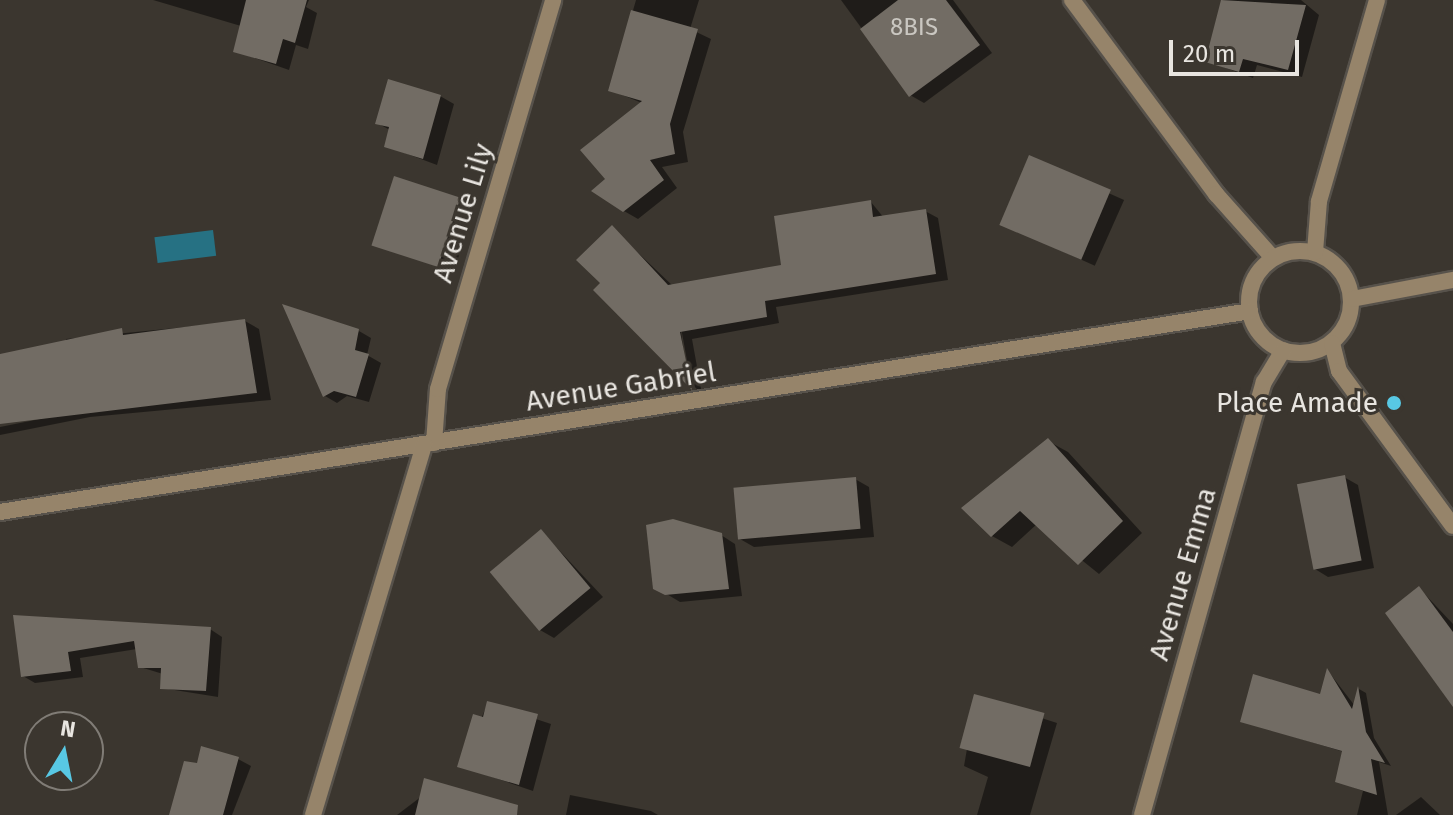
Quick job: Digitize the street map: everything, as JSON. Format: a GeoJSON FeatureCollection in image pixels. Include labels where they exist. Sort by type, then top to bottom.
{"type":"FeatureCollection","features":[{"type":"Feature","properties":{"kind":"street","name":"Avenue Lily"},"geometry":{"type":"LineString","coordinates":[[313,815],[429,444],[438,389],[553,0]]}},
{"type":"Feature","properties":{"kind":"street"},"geometry":{"type":"LineString","coordinates":[[1072,0],[1216,194],[1273,258]]}},
{"type":"Feature","properties":{"kind":"street"},"geometry":{"type":"LineString","coordinates":[[1315,252],[1319,201],[1377,0]]}},
{"type":"Feature","properties":{"kind":"street"},"geometry":{"type":"LineString","coordinates":[[1332,343],[1283,350],[1256,328],[1250,311],[1253,281],[1273,258],[1315,252],[1341,270],[1352,299],[1332,343],[1339,371],[1453,526]]}},
{"type":"Feature","properties":{"kind":"street"},"geometry":{"type":"LineString","coordinates":[[1352,299],[1453,280]]}},
{"type":"Feature","properties":{"kind":"street","name":"Avenue Gabriel"},"geometry":{"type":"LineString","coordinates":[[0,512],[1250,311]]}},
{"type":"Feature","properties":{"kind":"street","name":"Avenue Emma"},"geometry":{"type":"LineString","coordinates":[[1142,815],[1264,382],[1283,350]]}},
{"type":"Feature","properties":{"kind":"water"},"geometry":{"type":"Polygon","coordinates":[[[213,230],[216,256],[158,263],[154,237],[213,230]]]}},
{"type":"Feature","properties":{"kind":"building"},"geometry":{"type":"Polygon","coordinates":[[[246,0],[307,0],[295,43],[283,39],[276,64],[233,52],[246,0]]]}},
{"type":"Feature","properties":{"kind":"building"},"geometry":{"type":"Polygon","coordinates":[[[898,0],[946,0],[980,45],[909,97],[860,29],[898,0]]]}},
{"type":"Feature","properties":{"kind":"building"},"geometry":{"type":"Polygon","coordinates":[[[1221,0],[1306,5],[1288,70],[1243,59],[1239,72],[1205,62],[1221,0]]]}},
{"type":"Feature","properties":{"kind":"building"},"geometry":{"type":"Polygon","coordinates":[[[631,10],[698,29],[670,124],[675,154],[650,160],[664,180],[623,212],[591,191],[605,179],[580,150],[642,101],[608,91],[631,10]]]}},
{"type":"Feature","properties":{"kind":"building"},"geometry":{"type":"Polygon","coordinates":[[[388,79],[441,95],[423,159],[384,147],[389,127],[375,124],[388,79]]]}},
{"type":"Feature","properties":{"kind":"building"},"geometry":{"type":"Polygon","coordinates":[[[1029,155],[1111,190],[1081,260],[999,225],[1029,155]]]}},
{"type":"Feature","properties":{"kind":"building"},"geometry":{"type":"Polygon","coordinates":[[[394,176],[461,198],[438,267],[371,245],[394,176]]]}},
{"type":"Feature","properties":{"kind":"building"},"geometry":{"type":"Polygon","coordinates":[[[871,200],[873,217],[926,209],[936,274],[765,301],[767,317],[680,332],[692,390],[593,290],[600,283],[576,260],[612,225],[668,285],[781,265],[774,216],[871,200]]]}},
{"type":"Feature","properties":{"kind":"building"},"geometry":{"type":"Polygon","coordinates":[[[282,304],[359,329],[355,350],[369,354],[356,397],[334,391],[323,397],[282,304]]]}},
{"type":"Feature","properties":{"kind":"building"},"geometry":{"type":"Polygon","coordinates":[[[245,319],[257,393],[0,424],[0,354],[122,328],[123,335],[245,319]]]}},
{"type":"Feature","properties":{"kind":"building"},"geometry":{"type":"Polygon","coordinates":[[[1048,438],[1123,521],[1078,565],[1020,511],[991,537],[961,508],[1048,438]]]}},
{"type":"Feature","properties":{"kind":"building"},"geometry":{"type":"Polygon","coordinates":[[[1345,475],[1362,560],[1314,570],[1297,484],[1345,475]]]}},
{"type":"Feature","properties":{"kind":"building"},"geometry":{"type":"Polygon","coordinates":[[[856,477],[861,529],[738,540],[733,488],[856,477]]]}},
{"type":"Feature","properties":{"kind":"building"},"geometry":{"type":"Polygon","coordinates":[[[673,519],[722,533],[729,589],[665,595],[653,589],[646,525],[673,519]]]}},
{"type":"Feature","properties":{"kind":"building"},"geometry":{"type":"Polygon","coordinates":[[[541,529],[590,588],[539,631],[490,572],[541,529]]]}},
{"type":"Feature","properties":{"kind":"building"},"geometry":{"type":"Polygon","coordinates":[[[1419,586],[1453,632],[1453,707],[1385,613],[1419,586]]]}},
{"type":"Feature","properties":{"kind":"building"},"geometry":{"type":"Polygon","coordinates":[[[13,615],[211,627],[206,691],[160,689],[161,668],[138,668],[134,641],[68,652],[71,671],[21,677],[13,615]]]}},
{"type":"Feature","properties":{"kind":"building"},"geometry":{"type":"Polygon","coordinates":[[[1327,668],[1352,709],[1358,686],[1366,732],[1385,763],[1371,759],[1377,795],[1335,782],[1342,751],[1240,722],[1253,674],[1320,694],[1327,668]]]}},
{"type":"Feature","properties":{"kind":"building"},"geometry":{"type":"Polygon","coordinates":[[[974,694],[1045,713],[1030,767],[960,748],[974,694]]]}},
{"type":"Feature","properties":{"kind":"building"},"geometry":{"type":"Polygon","coordinates":[[[487,701],[538,714],[519,785],[457,767],[473,714],[483,717],[487,701]]]}},
{"type":"Feature","properties":{"kind":"building"},"geometry":{"type":"Polygon","coordinates":[[[201,746],[239,757],[223,815],[169,815],[184,761],[197,763],[201,746]]]}},
{"type":"Feature","properties":{"kind":"building"},"geometry":{"type":"Polygon","coordinates":[[[424,778],[518,805],[517,815],[415,815],[424,778]]]}},
{"type":"Feature","properties":{"kind":"place","name":"Place Amade"},"geometry":{"type":"Point","coordinates":[1394,403]}}]}
